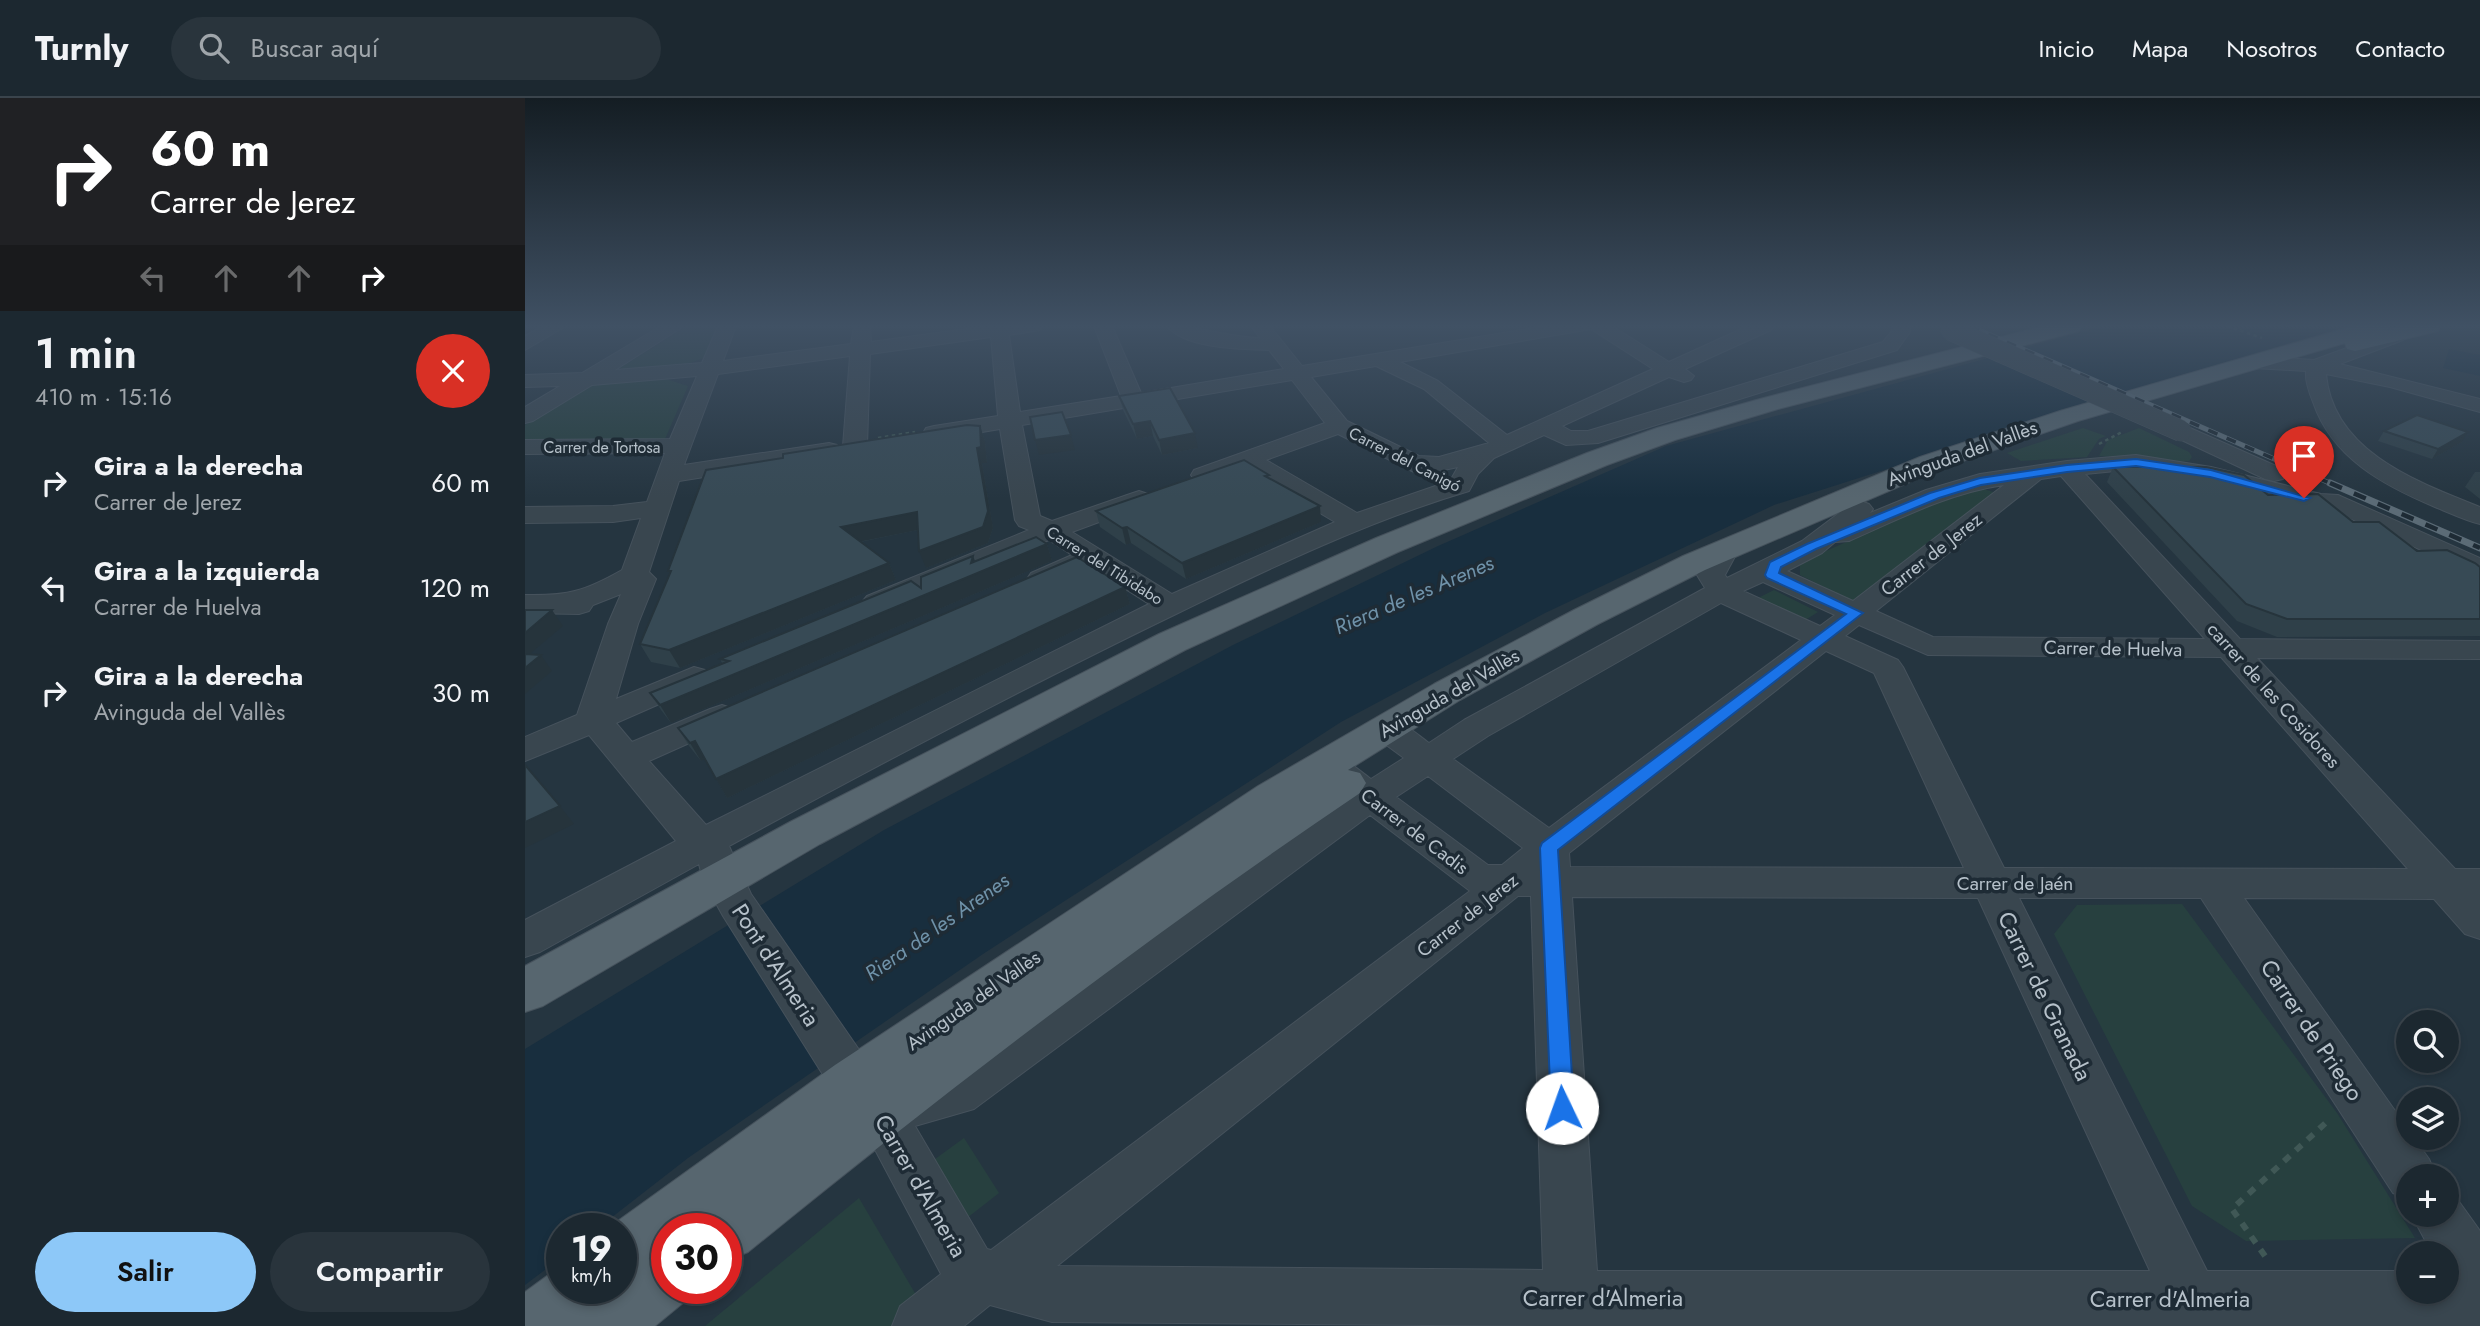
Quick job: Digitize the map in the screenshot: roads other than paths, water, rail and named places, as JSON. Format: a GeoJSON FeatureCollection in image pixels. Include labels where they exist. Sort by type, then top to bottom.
{"type":"FeatureCollection","features":[{"type":"Feature","properties":{"kind":"main road"},"geometry":{"type":"LineString","coordinates":[[525,991],[720,872],[801,812],[1153,632],[1466,490],[1651,428],[1805,383]]}},
{"type":"Feature","properties":{"kind":"main road"},"geometry":{"type":"LineString","coordinates":[[525,964],[806,833],[1173,642],[1441,523],[1597,459],[1666,434],[1849,383]]}},
{"type":"Feature","properties":{"kind":"main road","name":"Avinguda del Vallès"},"geometry":{"type":"LineString","coordinates":[[1408,743],[1586,617],[1719,572],[1892,478],[1991,441],[2193,383]]}},
{"type":"Feature","properties":{"kind":"main road","name":"Avinguda del Vallès"},"geometry":{"type":"LineString","coordinates":[[637,1246],[859,1087],[1142,919],[1408,743],[1504,684],[1607,627],[1719,572],[2002,446],[2201,383]]}},
{"type":"Feature","properties":{"kind":"main road","name":"Avinguda del Vallès"},"geometry":{"type":"LineString","coordinates":[[742,1213],[859,1087]]}},
{"type":"Feature","properties":{"kind":"main road"},"geometry":{"type":"LineString","coordinates":[[604,1326],[651,1289]]}},
{"type":"Feature","properties":{"kind":"main road"},"geometry":{"type":"LineString","coordinates":[[534,1326],[562,1304]]}},
{"type":"Feature","properties":{"kind":"street"},"geometry":{"type":"LineString","coordinates":[[525,416],[579,383]]}},
{"type":"Feature","properties":{"kind":"street"},"geometry":{"type":"LineString","coordinates":[[557,604],[596,596],[634,575],[703,383]]}},
{"type":"Feature","properties":{"kind":"street"},"geometry":{"type":"LineString","coordinates":[[855,446],[859,383]]}},
{"type":"Feature","properties":{"kind":"street","name":"Carrer del Tibidabo"},"geometry":{"type":"LineString","coordinates":[[1005,383],[1028,520],[1051,530],[1170,605]]}},
{"type":"Feature","properties":{"kind":"street"},"geometry":{"type":"LineString","coordinates":[[1126,383],[1133,400]]}},
{"type":"Feature","properties":{"kind":"street"},"geometry":{"type":"LineString","coordinates":[[918,436],[1235,383]]}},
{"type":"Feature","properties":{"kind":"street","name":"Carrer del Canigó"},"geometry":{"type":"LineString","coordinates":[[1306,383],[1339,426],[1466,490]]}},
{"type":"Feature","properties":{"kind":"street"},"geometry":{"type":"LineString","coordinates":[[1427,383],[1496,448]]}},
{"type":"Feature","properties":{"kind":"street"},"geometry":{"type":"LineString","coordinates":[[1415,463],[1439,464],[1496,448],[1639,383]]}},
{"type":"Feature","properties":{"kind":"street"},"geometry":{"type":"LineString","coordinates":[[1703,383],[1721,390],[1761,394]]}},
{"type":"Feature","properties":{"kind":"street"},"geometry":{"type":"LineString","coordinates":[[1545,426],[1566,438],[1590,438],[1761,394],[1790,383]]}},
{"type":"Feature","properties":{"kind":"street"},"geometry":{"type":"LineString","coordinates":[[2073,383],[2475,568]]}},
{"type":"Feature","properties":{"kind":"street"},"geometry":{"type":"LineString","coordinates":[[2316,383],[2334,427],[2368,462],[2394,477],[2480,516]]}},
{"type":"Feature","properties":{"kind":"street"},"geometry":{"type":"LineString","coordinates":[[2399,383],[2480,406]]}},
{"type":"Feature","properties":{"kind":"street"},"geometry":{"type":"LineString","coordinates":[[2413,383],[2439,394]]}},
{"type":"Feature","properties":{"kind":"street"},"geometry":{"type":"LineString","coordinates":[[848,614],[1051,530],[1339,426]]}},
{"type":"Feature","properties":{"kind":"street"},"geometry":{"type":"LineString","coordinates":[[669,475],[880,442]]}},
{"type":"Feature","properties":{"kind":"street"},"geometry":{"type":"LineString","coordinates":[[2187,470],[2209,461],[2205,443]]}},
{"type":"Feature","properties":{"kind":"street","name":"Carrer de Tortosa"},"geometry":{"type":"LineString","coordinates":[[525,447],[679,446]]}},
{"type":"Feature","properties":{"kind":"street"},"geometry":{"type":"LineString","coordinates":[[1441,523],[1466,505],[1467,471],[1496,448]]}},
{"type":"Feature","properties":{"kind":"street"},"geometry":{"type":"LineString","coordinates":[[1247,460],[1355,523]]}},
{"type":"Feature","properties":{"kind":"street","name":"Avinguda del Vallès"},"geometry":{"type":"LineString","coordinates":[[1408,743],[1563,677],[1719,572],[1775,565],[1935,495],[1980,481],[2067,468],[2136,462],[2187,470],[2349,509]]}},
{"type":"Feature","properties":{"kind":"street","name":"carrer de les Cosidores"},"geometry":{"type":"LineString","coordinates":[[2067,468],[2233,649],[2463,884],[2480,923]]}},
{"type":"Feature","properties":{"kind":"street","name":"Carrer de Jerez"},"geometry":{"type":"LineString","coordinates":[[920,1326],[991,1277],[1537,870],[1821,639],[2034,473]]}},
{"type":"Feature","properties":{"kind":"street"},"geometry":{"type":"LineString","coordinates":[[525,940],[720,872],[848,765],[1170,605],[1355,523],[1423,496],[1466,490]]}},
{"type":"Feature","properties":{"kind":"street"},"geometry":{"type":"LineString","coordinates":[[525,515],[613,514],[657,508]]}},
{"type":"Feature","properties":{"kind":"street","name":"Avinguda del Vallès"},"geometry":{"type":"LineString","coordinates":[[1812,547],[1860,509]]}},
{"type":"Feature","properties":{"kind":"street"},"geometry":{"type":"LineString","coordinates":[[1018,589],[1093,556]]}},
{"type":"Feature","properties":{"kind":"street","name":"Carrer de Huelva"},"geometry":{"type":"LineString","coordinates":[[1775,565],[1772,575],[1856,613],[1900,653],[1928,646],[2480,650]]}},
{"type":"Feature","properties":{"kind":"street"},"geometry":{"type":"LineString","coordinates":[[1719,572],[1821,639],[1900,653]]}},
{"type":"Feature","properties":{"kind":"street"},"geometry":{"type":"LineString","coordinates":[[593,718],[623,624],[642,579],[634,575]]}},
{"type":"Feature","properties":{"kind":"street"},"geometry":{"type":"LineString","coordinates":[[525,604],[588,605],[609,611],[623,624]]}},
{"type":"Feature","properties":{"kind":"street","name":"Carrer de Granada"},"geometry":{"type":"LineString","coordinates":[[1900,653],[1991,883],[2198,1313]]}},
{"type":"Feature","properties":{"kind":"street"},"geometry":{"type":"LineString","coordinates":[[535,741],[720,666]]}},
{"type":"Feature","properties":{"kind":"street","name":"Avinguda del Vallès"},"geometry":{"type":"LineString","coordinates":[[1504,684],[1563,677]]}},
{"type":"Feature","properties":{"kind":"street"},"geometry":{"type":"LineString","coordinates":[[628,757],[754,703]]}},
{"type":"Feature","properties":{"kind":"street","name":"Pont d'Almeria"},"geometry":{"type":"LineString","coordinates":[[593,718],[628,757],[720,872],[859,1087]]}},
{"type":"Feature","properties":{"kind":"street"},"geometry":{"type":"LineString","coordinates":[[1408,743],[1537,870],[1573,1312]]}},
{"type":"Feature","properties":{"kind":"street","name":"Carrer de Cadis"},"geometry":{"type":"LineString","coordinates":[[1349,780],[1479,879],[1537,870]]}},
{"type":"Feature","properties":{"kind":"street","name":"Carrer de Jaén"},"geometry":{"type":"LineString","coordinates":[[1537,870],[1991,883],[2463,884]]}},
{"type":"Feature","properties":{"kind":"street","name":"Carrer de Priego"},"geometry":{"type":"LineString","coordinates":[[2212,883],[2403,1164]]}},
{"type":"Feature","properties":{"kind":"street","name":"Carrer d'Almeria"},"geometry":{"type":"LineString","coordinates":[[859,1087],[970,1272],[1052,1294],[1573,1312],[2198,1313],[2480,1299]]}},
{"type":"Feature","properties":{"kind":"street"},"geometry":{"type":"LineString","coordinates":[[2446,1227],[2480,1278]]}},
{"type":"Feature","properties":{"kind":"water","name":"Riera de les Arenes"},"geometry":{"type":"Polygon","coordinates":[[[1895,383],[2156,383],[1774,505],[1545,613],[1341,722],[983,954],[688,1158],[617,1213],[546,1213],[546,1269],[525,1285],[525,1049],[884,830],[1233,645],[1438,546],[1666,446],[1895,383]]]}},
{"type":"Feature","properties":{"kind":"railway"},"geometry":{"type":"LineString","coordinates":[[2101,383],[2334,485]]}},
{"type":"Feature","properties":{"kind":"railway"},"geometry":{"type":"LineString","coordinates":[[2330,483],[2480,548]]}}]}
